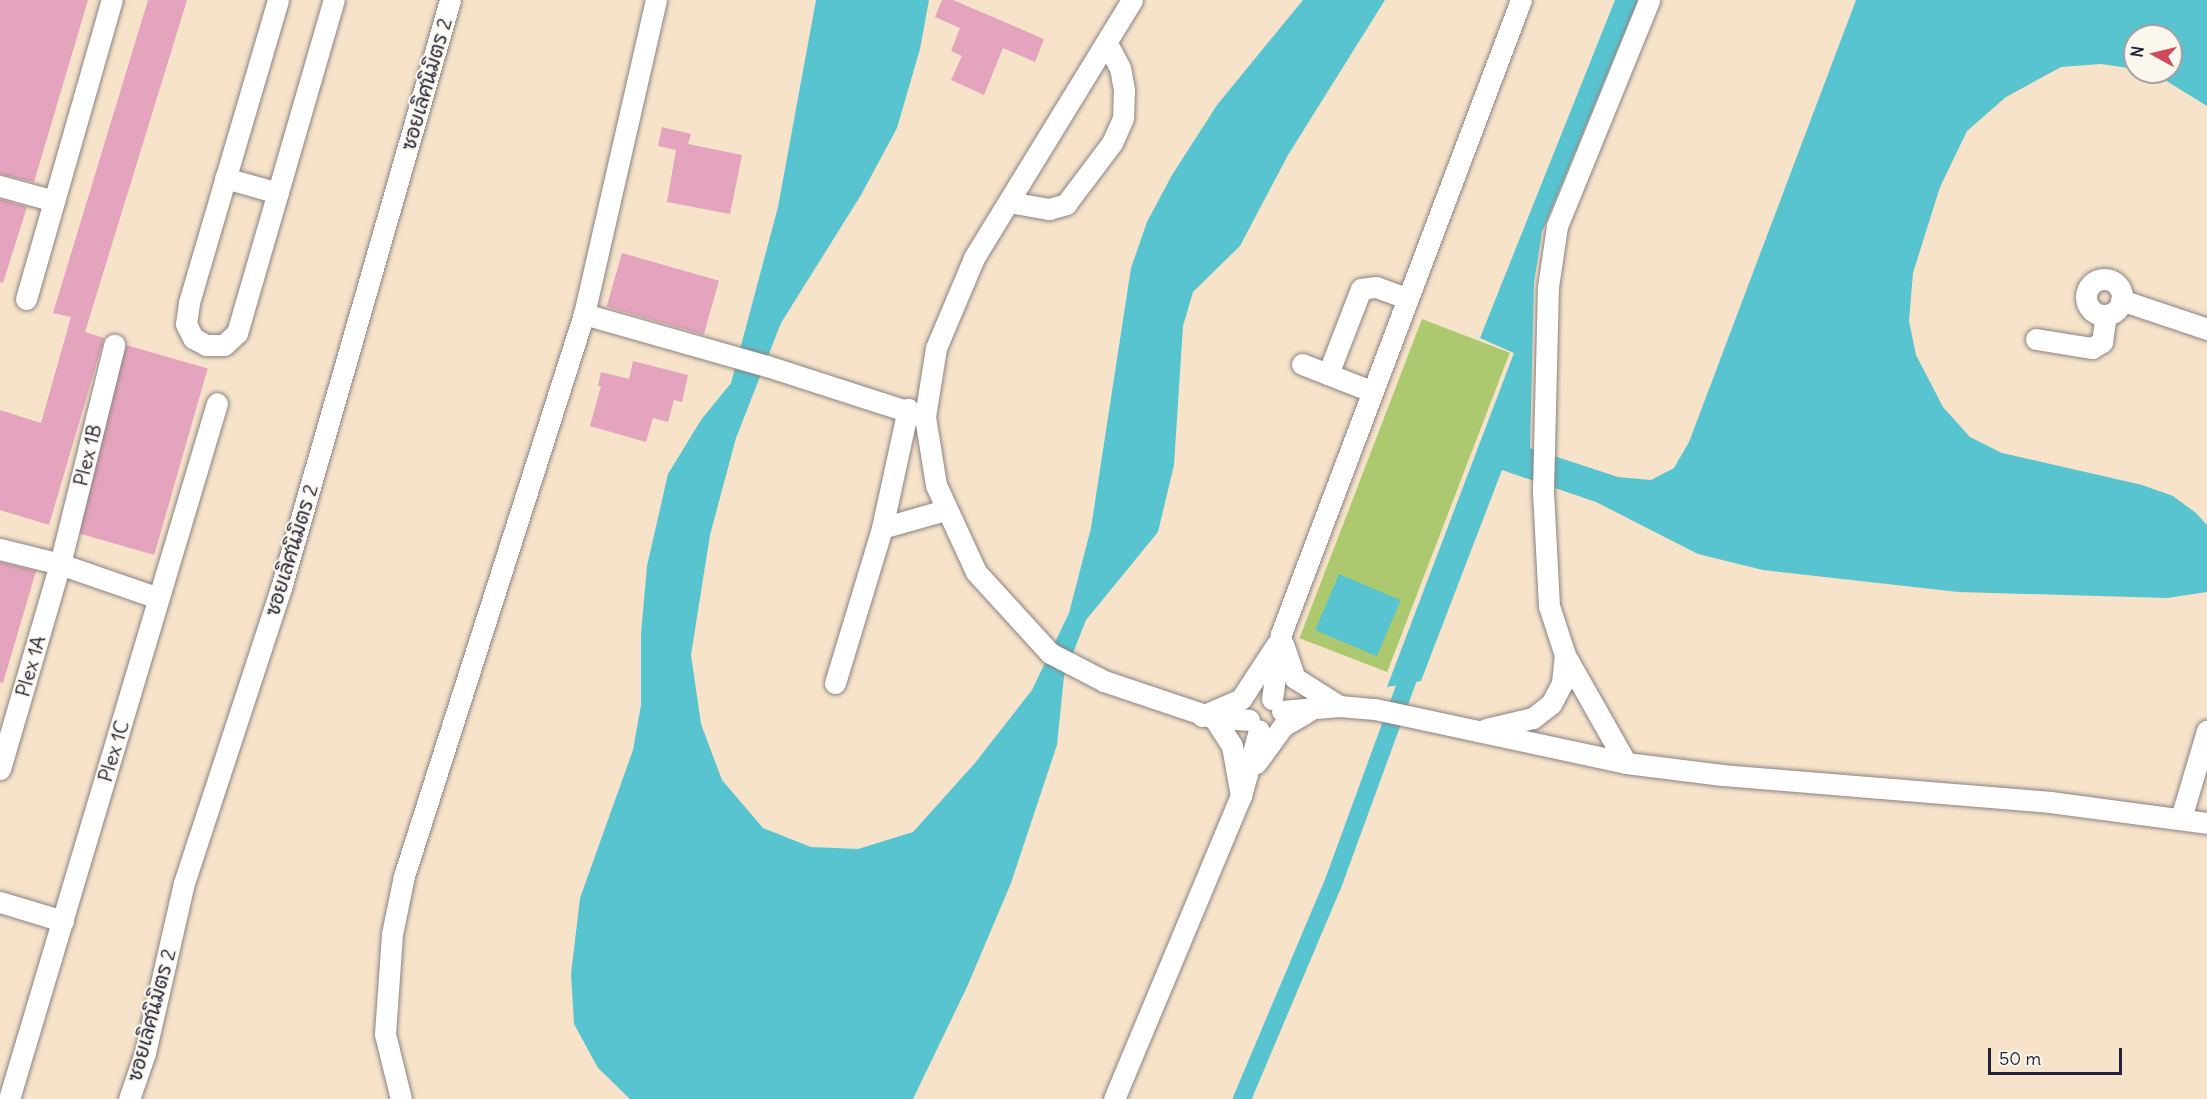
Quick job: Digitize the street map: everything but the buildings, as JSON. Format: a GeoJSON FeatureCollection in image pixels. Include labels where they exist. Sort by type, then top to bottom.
{"type":"FeatureCollection","features":[{"type":"Feature","properties":{"kind":"street"},"geometry":{"type":"LineString","coordinates":[[26,299],[112,0]]}},
{"type":"Feature","properties":{"kind":"street"},"geometry":{"type":"LineString","coordinates":[[278,0],[225,178],[186,324],[193,338],[206,345],[224,345],[237,333],[334,0]]}},
{"type":"Feature","properties":{"kind":"street","name":"ซอยเลิศนิมิตร 2"},"geometry":{"type":"LineString","coordinates":[[129,1099],[145,1053],[184,883],[281,588],[450,0]]}},
{"type":"Feature","properties":{"kind":"street"},"geometry":{"type":"LineString","coordinates":[[401,1099],[385,1034],[392,934],[404,876],[584,314],[656,0]]}},
{"type":"Feature","properties":{"kind":"street"},"geometry":{"type":"LineString","coordinates":[[835,683],[936,348],[952,306],[974,258],[1108,45],[1132,0]]}},
{"type":"Feature","properties":{"kind":"street"},"geometry":{"type":"LineString","coordinates":[[1208,717],[1241,699],[1280,637],[1406,298],[1521,0]]}},
{"type":"Feature","properties":{"kind":"street"},"geometry":{"type":"LineString","coordinates":[[1626,763],[1564,655],[1549,606],[1544,490],[1548,288],[1557,226],[1649,0]]}},
{"type":"Feature","properties":{"kind":"street"},"geometry":{"type":"LineString","coordinates":[[1009,202],[1058,208],[1112,143],[1123,118],[1124,90],[1120,69],[1108,45]]}},
{"type":"Feature","properties":{"kind":"street"},"geometry":{"type":"LineString","coordinates":[[225,178],[278,193]]}},
{"type":"Feature","properties":{"kind":"street"},"geometry":{"type":"LineString","coordinates":[[0,186],[54,201]]}},
{"type":"Feature","properties":{"kind":"street"},"geometry":{"type":"LineString","coordinates":[[2105,279],[2118,286],[2121,300],[2119,307],[2106,315],[2098,314],[2088,305],[2087,290],[2091,284],[2105,279]]}},
{"type":"Feature","properties":{"kind":"street"},"geometry":{"type":"LineString","coordinates":[[1328,374],[1361,289],[1376,287],[1406,298]]}},
{"type":"Feature","properties":{"kind":"street"},"geometry":{"type":"LineString","coordinates":[[2121,300],[2207,329]]}},
{"type":"Feature","properties":{"kind":"street"},"geometry":{"type":"LineString","coordinates":[[584,314],[723,356],[767,366],[916,413]]}},
{"type":"Feature","properties":{"kind":"street"},"geometry":{"type":"LineString","coordinates":[[2036,339],[2092,348],[2102,342],[2106,315]]}},
{"type":"Feature","properties":{"kind":"street","name":"Plex 1B"},"geometry":{"type":"LineString","coordinates":[[60,564],[114,345]]}},
{"type":"Feature","properties":{"kind":"street"},"geometry":{"type":"LineString","coordinates":[[1302,364],[1371,391]]}},
{"type":"Feature","properties":{"kind":"street","name":"Plex 1C"},"geometry":{"type":"LineString","coordinates":[[9,1099],[217,403]]}},
{"type":"Feature","properties":{"kind":"street"},"geometry":{"type":"LineString","coordinates":[[916,413],[945,510],[976,572],[1044,646],[1104,681],[1208,717],[1254,725]]}},
{"type":"Feature","properties":{"kind":"street"},"geometry":{"type":"LineString","coordinates":[[882,528],[945,510]]}},
{"type":"Feature","properties":{"kind":"street"},"geometry":{"type":"LineString","coordinates":[[0,549],[60,564],[158,598]]}},
{"type":"Feature","properties":{"kind":"street","name":"Plex 1A"},"geometry":{"type":"LineString","coordinates":[[0,769],[60,564]]}},
{"type":"Feature","properties":{"kind":"street"},"geometry":{"type":"LineString","coordinates":[[1277,705],[1280,637]]}},
{"type":"Feature","properties":{"kind":"street"},"geometry":{"type":"LineString","coordinates":[[1280,637],[1287,664],[1296,678],[1333,706]]}},
{"type":"Feature","properties":{"kind":"street"},"geometry":{"type":"LineString","coordinates":[[1479,731],[1533,718],[1551,704],[1562,683],[1564,655]]}},
{"type":"Feature","properties":{"kind":"street"},"geometry":{"type":"LineString","coordinates":[[1114,1099],[1241,796],[1248,774],[1254,725],[1248,712],[1256,700],[1277,705],[1333,706],[1425,718],[1626,763],[2181,818],[2207,823]]}},
{"type":"Feature","properties":{"kind":"street"},"geometry":{"type":"LineString","coordinates":[[1248,774],[1292,718],[1333,706]]}},
{"type":"Feature","properties":{"kind":"street"},"geometry":{"type":"LineString","coordinates":[[1208,717],[1232,746],[1241,796]]}},
{"type":"Feature","properties":{"kind":"street"},"geometry":{"type":"LineString","coordinates":[[2181,818],[2207,731]]}},
{"type":"Feature","properties":{"kind":"street"},"geometry":{"type":"LineString","coordinates":[[0,902],[63,921]]}},
{"type":"Feature","properties":{"kind":"green space"},"geometry":{"type":"Polygon","coordinates":[[[1422,319],[1510,353],[1387,672],[1299,638],[1422,319]]]}},
{"type":"Feature","properties":{"kind":"water"},"geometry":{"type":"Polygon","coordinates":[[[816,0],[929,0],[920,49],[897,128],[861,195],[781,323],[736,438],[710,535],[691,655],[701,724],[722,780],[763,828],[811,847],[858,849],[913,832],[975,763],[1032,690],[1069,613],[1091,528],[1131,268],[1147,222],[1172,175],[1217,105],[1303,0],[1385,0],[1288,155],[1240,246],[1193,292],[1183,326],[1174,465],[1158,532],[1086,620],[1064,676],[1057,745],[1011,883],[967,987],[913,1099],[630,1099],[598,1068],[574,1024],[571,974],[580,898],[633,750],[641,705],[641,634],[647,566],[668,474],[701,420],[731,383],[778,207],[816,0]]]}},
{"type":"Feature","properties":{"kind":"water"},"geometry":{"type":"Polygon","coordinates":[[[1615,0],[1638,0],[1542,232],[1534,283],[1530,448],[1618,477],[1651,480],[1674,468],[1689,442],[1856,0],[2207,0],[2207,106],[2171,84],[2183,84],[2183,24],[2123,24],[2123,67],[2101,64],[2061,67],[2006,97],[1967,131],[1940,187],[1913,273],[1909,321],[1916,355],[1943,407],[1970,437],[2002,453],[2142,485],[2173,496],[2196,513],[2207,525],[2207,592],[2167,598],[1958,592],[1763,570],[1698,554],[1596,502],[1502,470],[1421,681],[1387,687],[1514,353],[1480,338],[1615,0]]]}},
{"type":"Feature","properties":{"kind":"water"},"geometry":{"type":"Polygon","coordinates":[[[1339,574],[1401,600],[1377,656],[1315,630],[1339,574]]]}},
{"type":"Feature","properties":{"kind":"waterway"},"geometry":{"type":"LineString","coordinates":[[1242,1099],[1334,881],[1409,676]]}}]}
